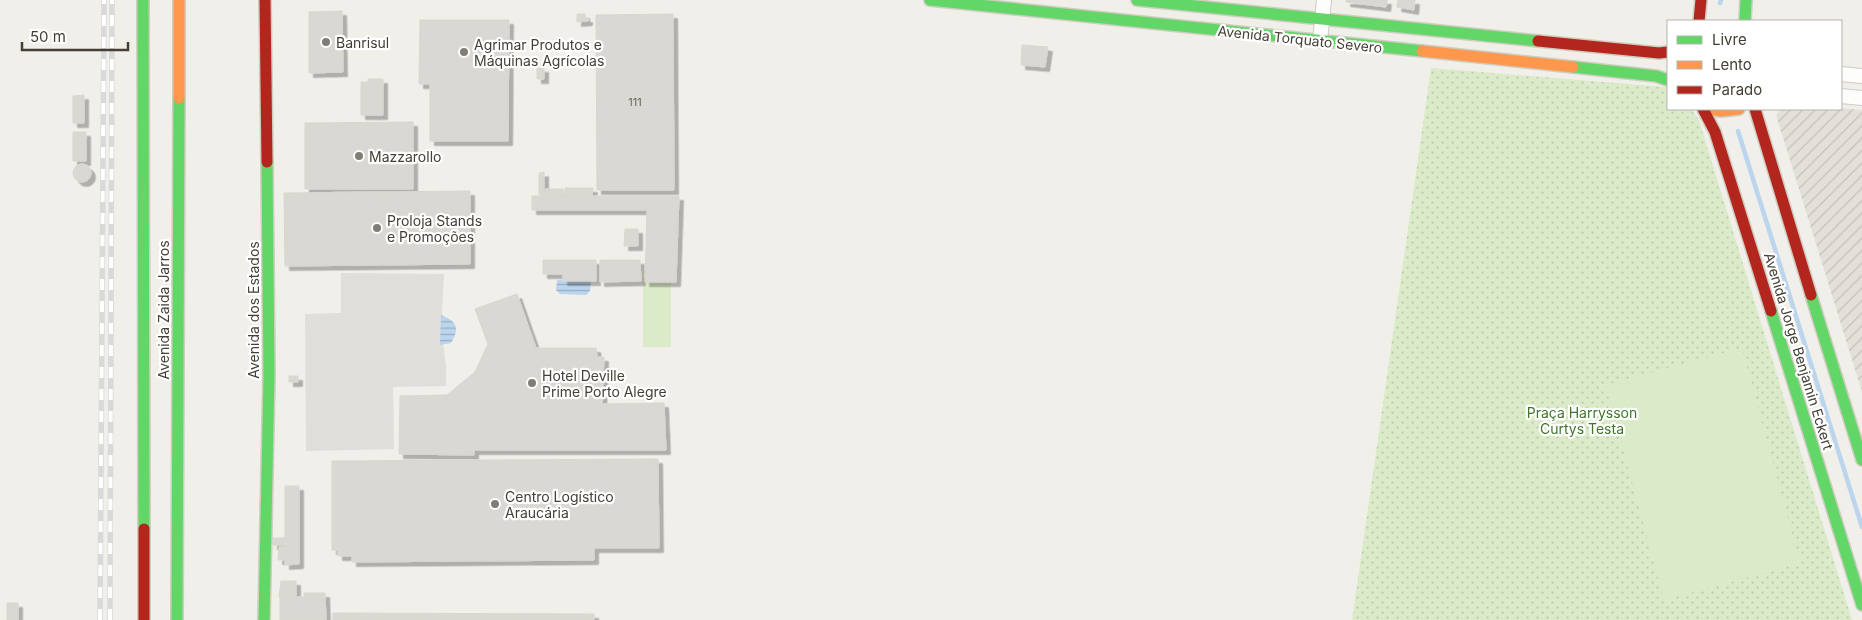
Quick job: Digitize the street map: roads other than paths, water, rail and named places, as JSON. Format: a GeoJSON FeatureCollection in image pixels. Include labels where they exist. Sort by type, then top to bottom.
{"type":"FeatureCollection","features":[{"type":"Feature","properties":{"kind":"main road","name":"Avenida Zaida Jarros"},"geometry":{"type":"LineString","coordinates":[[143,0],[144,620]]}},
{"type":"Feature","properties":{"kind":"main road","name":"Avenida Zaida Jarros"},"geometry":{"type":"LineString","coordinates":[[178,620],[179,0]]}},
{"type":"Feature","properties":{"kind":"main road","name":"Avenida dos Estados"},"geometry":{"type":"LineString","coordinates":[[264,620],[269,375],[265,0]]}},
{"type":"Feature","properties":{"kind":"main road","name":"Avenida Torquato Severo"},"geometry":{"type":"LineString","coordinates":[[930,0],[1015,4],[1162,24],[1656,76],[1667,80]]}},
{"type":"Feature","properties":{"kind":"main road","name":"Avenida Torquato Severo"},"geometry":{"type":"LineString","coordinates":[[1137,0],[1164,1],[1659,53],[1667,52]]}},
{"type":"Feature","properties":{"kind":"main road"},"geometry":{"type":"LineString","coordinates":[[1699,20],[1701,0]]}},
{"type":"Feature","properties":{"kind":"main road"},"geometry":{"type":"LineString","coordinates":[[1745,20],[1746,0]]}},
{"type":"Feature","properties":{"kind":"main road","name":"Avenida Jorge Benjamin Eckert"},"geometry":{"type":"LineString","coordinates":[[1704,110],[1715,132],[1862,605]]}},
{"type":"Feature","properties":{"kind":"main road"},"geometry":{"type":"LineString","coordinates":[[1716,110],[1730,110]]}},
{"type":"Feature","properties":{"kind":"main road","name":"Avenida Jorge Benjamin Eckert"},"geometry":{"type":"LineString","coordinates":[[1755,110],[1862,460]]}},
{"type":"Feature","properties":{"kind":"street"},"geometry":{"type":"LineString","coordinates":[[1320,41],[1324,0]]}},
{"type":"Feature","properties":{"kind":"street"},"geometry":{"type":"LineString","coordinates":[[1162,24],[1164,1]]}},
{"type":"Feature","properties":{"kind":"street"},"geometry":{"type":"LineString","coordinates":[[1842,74],[1862,76]]}},
{"type":"Feature","properties":{"kind":"street"},"geometry":{"type":"LineString","coordinates":[[1842,96],[1862,98]]}},
{"type":"Feature","properties":{"kind":"water"},"geometry":{"type":"Polygon","coordinates":[[[557,280],[591,281],[590,291],[586,295],[560,294],[556,290],[557,280]]]}},
{"type":"Feature","properties":{"kind":"water"},"geometry":{"type":"Polygon","coordinates":[[[441,315],[451,320],[456,329],[451,343],[440,345],[441,315]]]}},
{"type":"Feature","properties":{"kind":"waterway"},"geometry":{"type":"LineString","coordinates":[[1738,131],[1862,527]]}},
{"type":"Feature","properties":{"kind":"railway"},"geometry":{"type":"LineString","coordinates":[[100,620],[104,0]]}},
{"type":"Feature","properties":{"kind":"railway"},"geometry":{"type":"LineString","coordinates":[[110,620],[112,0]]}},
{"type":"Feature","properties":{"kind":"place","name":"Banrisul"},"geometry":{"type":"Point","coordinates":[326,42]}},
{"type":"Feature","properties":{"kind":"place","name":"Agrimar Produtos e Máquinas Agrícolas"},"geometry":{"type":"Point","coordinates":[464,52]}},
{"type":"Feature","properties":{"kind":"place","name":"Mazzarollo"},"geometry":{"type":"Point","coordinates":[359,156]}},
{"type":"Feature","properties":{"kind":"place","name":"Proloja Stands e Promoções"},"geometry":{"type":"Point","coordinates":[377,228]}},
{"type":"Feature","properties":{"kind":"place","name":"Hotel Deville Prime Porto Alegre"},"geometry":{"type":"Point","coordinates":[532,383]}},
{"type":"Feature","properties":{"kind":"place","name":"Centro Logístico Araucária"},"geometry":{"type":"Point","coordinates":[495,504]}},
{"type":"Feature","properties":{"kind":"park label","name":"Praça Harrysson Curtys Testa"},"geometry":{"type":"Point","coordinates":[1582,420]}}]}
